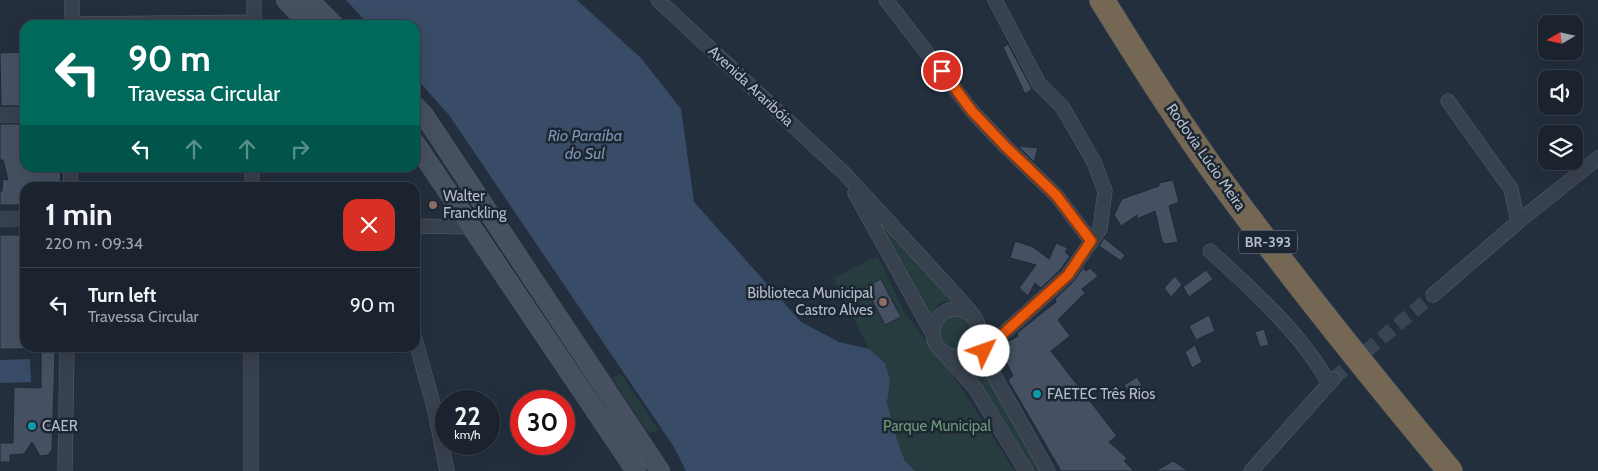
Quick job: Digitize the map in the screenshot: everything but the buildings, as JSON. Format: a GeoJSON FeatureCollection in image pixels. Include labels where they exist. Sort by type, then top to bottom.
{"type":"FeatureCollection","features":[{"type":"Feature","properties":{"kind":"highway","name":"Rodovia Lúcio Meira"},"geometry":{"type":"LineString","coordinates":[[1102,0],[1146,72],[1218,176],[1340,338],[1450,471]]}},
{"type":"Feature","properties":{"kind":"main road"},"geometry":{"type":"LineString","coordinates":[[286,0],[304,20]]}},
{"type":"Feature","properties":{"kind":"main road"},"geometry":{"type":"LineString","coordinates":[[309,0],[329,20]]}},
{"type":"Feature","properties":{"kind":"main road"},"geometry":{"type":"LineString","coordinates":[[420,111],[660,471]]}},
{"type":"Feature","properties":{"kind":"main road"},"geometry":{"type":"LineString","coordinates":[[420,150],[636,471]]}},
{"type":"Feature","properties":{"kind":"street"},"geometry":{"type":"LineString","coordinates":[[72,0],[72,20]]}},
{"type":"Feature","properties":{"kind":"street"},"geometry":{"type":"LineString","coordinates":[[254,0],[254,20]]}},
{"type":"Feature","properties":{"kind":"street","name":"Avenida Araribóia"},"geometry":{"type":"LineString","coordinates":[[658,0],[844,173],[977,322]]}},
{"type":"Feature","properties":{"kind":"street"},"geometry":{"type":"LineString","coordinates":[[886,0],[972,111],[1056,195],[1091,241]]}},
{"type":"Feature","properties":{"kind":"street"},"geometry":{"type":"LineString","coordinates":[[984,351],[1068,275],[1100,229],[1104,191],[1094,162],[1063,108],[1039,84],[995,0]]}},
{"type":"Feature","properties":{"kind":"street"},"geometry":{"type":"LineString","coordinates":[[1448,101],[1511,189],[1518,222]]}},
{"type":"Feature","properties":{"kind":"street"},"geometry":{"type":"LineString","coordinates":[[0,115],[20,115]]}},
{"type":"Feature","properties":{"kind":"street"},"geometry":{"type":"LineString","coordinates":[[1433,295],[1518,222],[1598,158]]}},
{"type":"Feature","properties":{"kind":"street","name":"Avenida Araribóia"},"geometry":{"type":"LineString","coordinates":[[844,173],[933,334],[935,342],[976,388],[1026,471]]}},
{"type":"Feature","properties":{"kind":"street"},"geometry":{"type":"LineString","coordinates":[[0,218],[20,219]]}},
{"type":"Feature","properties":{"kind":"street"},"geometry":{"type":"LineString","coordinates":[[420,226],[471,227]]}},
{"type":"Feature","properties":{"kind":"street"},"geometry":{"type":"LineString","coordinates":[[1210,251],[1240,278],[1297,338],[1331,381],[1251,471]]}},
{"type":"Feature","properties":{"kind":"street"},"geometry":{"type":"LineString","coordinates":[[933,334],[933,328],[938,317],[948,310],[960,309],[971,314],[977,322],[986,363],[1048,471]]}},
{"type":"Feature","properties":{"kind":"street"},"geometry":{"type":"LineString","coordinates":[[939,348],[953,355],[968,352],[978,341],[977,322]]}},
{"type":"Feature","properties":{"kind":"street"},"geometry":{"type":"LineString","coordinates":[[66,471],[67,352]]}},
{"type":"Feature","properties":{"kind":"street"},"geometry":{"type":"LineString","coordinates":[[251,471],[252,352]]}},
{"type":"Feature","properties":{"kind":"street"},"geometry":{"type":"LineString","coordinates":[[419,352],[434,407],[447,471]]}},
{"type":"Feature","properties":{"kind":"green space"},"geometry":{"type":"Polygon","coordinates":[[[866,204],[959,302],[947,301],[940,303],[935,309],[932,321],[866,204]]]}},
{"type":"Feature","properties":{"kind":"green space","name":"Parque Municipal"},"geometry":{"type":"Polygon","coordinates":[[[878,256],[904,312],[954,377],[1015,471],[915,471],[905,461],[887,403],[890,380],[885,363],[869,349],[833,278],[878,256]]]}},
{"type":"Feature","properties":{"kind":"green space"},"geometry":{"type":"Polygon","coordinates":[[[953,313],[974,324],[973,343],[957,352],[940,343],[938,325],[953,313]]]}},
{"type":"Feature","properties":{"kind":"green space"},"geometry":{"type":"Polygon","coordinates":[[[981,346],[1046,471],[1027,471],[955,360],[969,362],[978,356],[981,346]]]}},
{"type":"Feature","properties":{"kind":"green space"},"geometry":{"type":"Polygon","coordinates":[[[620,373],[659,430],[649,433],[612,378],[620,373]]]}},
{"type":"Feature","properties":{"kind":"water","name":"Rio Paraíba do Sul"},"geometry":{"type":"Polygon","coordinates":[[[346,0],[577,0],[641,58],[681,109],[694,202],[801,322],[839,342],[869,349],[885,363],[890,380],[887,403],[897,440],[905,461],[915,471],[686,471],[674,447],[449,115],[420,83],[420,20],[364,20],[346,0]]]}},
{"type":"Feature","properties":{"kind":"water"},"geometry":{"type":"Polygon","coordinates":[[[30,359],[31,382],[0,383],[0,360],[30,359]]]}},
{"type":"Feature","properties":{"kind":"tunnel"},"geometry":{"type":"LineString","coordinates":[[1333,379],[1433,295]]}},
{"type":"Feature","properties":{"kind":"place","name":"Walter Franckling"},"geometry":{"type":"Point","coordinates":[433,205]}},
{"type":"Feature","properties":{"kind":"place","name":"Biblioteca Municipal Castro Alves"},"geometry":{"type":"Point","coordinates":[883,302]}},
{"type":"Feature","properties":{"kind":"place","name":"FAETEC Três Rios"},"geometry":{"type":"Point","coordinates":[1037,394]}},
{"type":"Feature","properties":{"kind":"place","name":"CAER"},"geometry":{"type":"Point","coordinates":[32,426]}},
{"type":"Feature","properties":{"kind":"route"},"geometry":{"type":"LineString","coordinates":[[942,71],[972,111],[1056,195],[1091,241],[1068,275],[984,351]]}}]}
